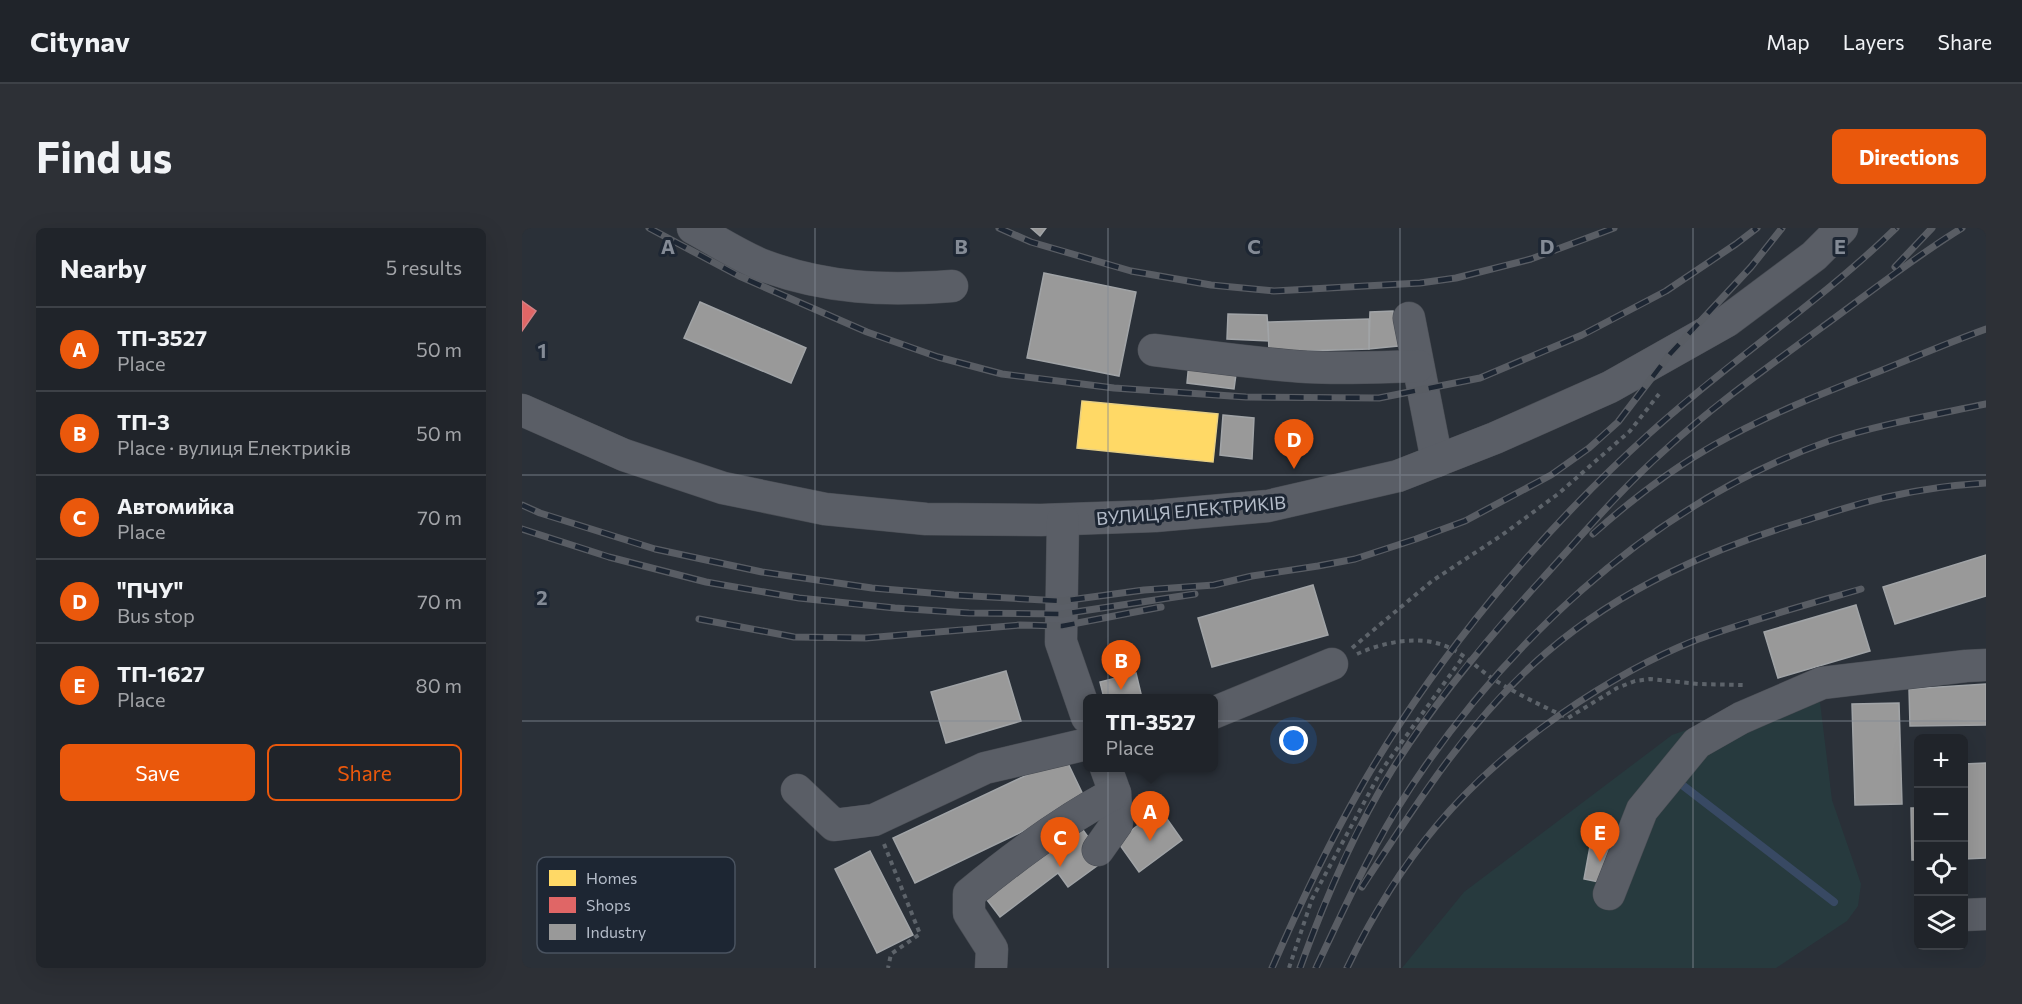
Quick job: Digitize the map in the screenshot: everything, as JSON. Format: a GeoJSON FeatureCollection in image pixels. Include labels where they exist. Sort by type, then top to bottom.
{"type":"FeatureCollection","features":[{"type":"Feature","properties":{"kind":"street"},"geometry":{"type":"LineString","coordinates":[[693,228],[761,264],[831,285],[903,290],[952,286]]}},
{"type":"Feature","properties":{"kind":"street","name":"ВУЛИЦЯ ЕЛЕКТРИКІВ"},"geometry":{"type":"LineString","coordinates":[[522,410],[624,454],[723,488],[825,509],[926,519],[1063,520],[1155,516],[1268,506],[1398,476],[1495,438],[1610,387],[1727,321],[1814,256],[1842,228]]}},
{"type":"Feature","properties":{"kind":"street"},"geometry":{"type":"LineString","coordinates":[[1409,318],[1437,461]]}},
{"type":"Feature","properties":{"kind":"street"},"geometry":{"type":"LineString","coordinates":[[1154,350],[1254,363],[1308,367],[1418,366]]}},
{"type":"Feature","properties":{"kind":"street"},"geometry":{"type":"LineString","coordinates":[[1063,520],[1061,642],[1083,705]]}},
{"type":"Feature","properties":{"kind":"street"},"geometry":{"type":"LineString","coordinates":[[1218,711],[1332,664]]}},
{"type":"Feature","properties":{"kind":"street"},"geometry":{"type":"LineString","coordinates":[[1609,894],[1642,810],[1697,743],[1741,717],[1822,683],[1986,665]]}},
{"type":"Feature","properties":{"kind":"street"},"geometry":{"type":"LineString","coordinates":[[797,790],[834,825],[874,820],[985,768],[1083,745]]}},
{"type":"Feature","properties":{"kind":"street"},"geometry":{"type":"LineString","coordinates":[[1098,849],[1117,823],[1110,780]]}},
{"type":"Feature","properties":{"kind":"street"},"geometry":{"type":"LineString","coordinates":[[991,968],[992,949],[969,913],[969,894],[1014,857],[1075,815],[1110,780]]}},
{"type":"Feature","properties":{"kind":"street"},"geometry":{"type":"LineString","coordinates":[[1968,915],[1986,914]]}},
{"type":"Feature","properties":{"kind":"path"},"geometry":{"type":"LineString","coordinates":[[1332,664],[1432,581],[1502,535],[1558,494],[1630,431],[1663,390]]}},
{"type":"Feature","properties":{"kind":"path"},"geometry":{"type":"LineString","coordinates":[[1332,664],[1377,645],[1423,640],[1452,649],[1526,699],[1568,718],[1617,688],[1635,681],[1650,679],[1750,686]]}},
{"type":"Feature","properties":{"kind":"path"},"geometry":{"type":"LineString","coordinates":[[1289,968],[1312,899],[1381,771],[1463,657]]}},
{"type":"Feature","properties":{"kind":"path"},"geometry":{"type":"LineString","coordinates":[[874,820],[920,934],[891,954],[888,968]]}},
{"type":"Feature","properties":{"kind":"green space"},"geometry":{"type":"Polygon","coordinates":[[[1820,702],[1832,800],[1861,884],[1858,906],[1847,921],[1776,968],[1402,968],[1464,892],[1672,735],[1750,708],[1820,702]]]}},
{"type":"Feature","properties":{"kind":"building: Homes"},"geometry":{"type":"Polygon","coordinates":[[[1082,401],[1218,414],[1213,462],[1077,448],[1082,401]]]}},
{"type":"Feature","properties":{"kind":"building: Shops"},"geometry":{"type":"Polygon","coordinates":[[[522,301],[536,311],[522,331],[522,301]]]}},
{"type":"Feature","properties":{"kind":"building: Industry"},"geometry":{"type":"Polygon","coordinates":[[[1031,228],[1046,228],[1040,236],[1031,228]]]}},
{"type":"Feature","properties":{"kind":"building: Industry"},"geometry":{"type":"Polygon","coordinates":[[[1044,273],[1136,292],[1119,376],[1027,358],[1044,273]]]}},
{"type":"Feature","properties":{"kind":"building: Industry"},"geometry":{"type":"Polygon","coordinates":[[[700,302],[806,348],[791,383],[684,338],[700,302]]]}},
{"type":"Feature","properties":{"kind":"building: Industry"},"geometry":{"type":"Polygon","coordinates":[[[1393,311],[1398,346],[1369,349],[1370,312],[1393,311]]]}},
{"type":"Feature","properties":{"kind":"building: Industry"},"geometry":{"type":"Polygon","coordinates":[[[1228,314],[1267,315],[1269,341],[1227,339],[1228,314]]]}},
{"type":"Feature","properties":{"kind":"building: Industry"},"geometry":{"type":"Polygon","coordinates":[[[1369,319],[1369,349],[1269,352],[1268,322],[1369,319]]]}},
{"type":"Feature","properties":{"kind":"building: Industry"},"geometry":{"type":"Polygon","coordinates":[[[1189,362],[1237,367],[1234,389],[1187,383],[1189,362]]]}},
{"type":"Feature","properties":{"kind":"building: Industry"},"geometry":{"type":"Polygon","coordinates":[[[1223,415],[1254,418],[1252,459],[1220,455],[1223,415]]]}},
{"type":"Feature","properties":{"kind":"building: Industry"},"geometry":{"type":"Polygon","coordinates":[[[1986,555],[1986,596],[1895,624],[1883,587],[1986,555]]]}},
{"type":"Feature","properties":{"kind":"building: Industry"},"geometry":{"type":"Polygon","coordinates":[[[1313,585],[1328,635],[1212,667],[1198,618],[1313,585]]]}},
{"type":"Feature","properties":{"kind":"building: Industry"},"geometry":{"type":"Polygon","coordinates":[[[1856,605],[1870,651],[1778,678],[1764,632],[1856,605]]]}},
{"type":"Feature","properties":{"kind":"building: Industry"},"geometry":{"type":"Polygon","coordinates":[[[1006,671],[1021,721],[946,743],[931,692],[1006,671]]]}},
{"type":"Feature","properties":{"kind":"building: Industry"},"geometry":{"type":"Polygon","coordinates":[[[1136,673],[1141,694],[1103,694],[1100,682],[1136,673]]]}},
{"type":"Feature","properties":{"kind":"building: Industry"},"geometry":{"type":"Polygon","coordinates":[[[1986,684],[1986,725],[1910,726],[1909,689],[1986,684]]]}},
{"type":"Feature","properties":{"kind":"building: Industry"},"geometry":{"type":"Polygon","coordinates":[[[1899,703],[1902,804],[1855,805],[1852,704],[1899,703]]]}},
{"type":"Feature","properties":{"kind":"building: Industry"},"geometry":{"type":"Polygon","coordinates":[[[1065,757],[1086,801],[915,883],[893,838],[1065,757]]]}},
{"type":"Feature","properties":{"kind":"building: Industry"},"geometry":{"type":"Polygon","coordinates":[[[1986,763],[1986,858],[1968,859],[1968,764],[1986,763]]]}},
{"type":"Feature","properties":{"kind":"building: Industry"},"geometry":{"type":"Polygon","coordinates":[[[1911,808],[1914,808],[1914,860],[1912,860],[1911,808]]]}},
{"type":"Feature","properties":{"kind":"building: Industry"},"geometry":{"type":"Polygon","coordinates":[[[1160,809],[1182,840],[1139,872],[1117,841],[1160,809]]]}},
{"type":"Feature","properties":{"kind":"building: Industry"},"geometry":{"type":"Polygon","coordinates":[[[1080,826],[1105,860],[1068,887],[1058,873],[1000,917],[984,896],[1080,826]]]}},
{"type":"Feature","properties":{"kind":"building: Industry"},"geometry":{"type":"Polygon","coordinates":[[[1591,841],[1616,846],[1609,884],[1584,879],[1591,841]]]}},
{"type":"Feature","properties":{"kind":"building: Industry"},"geometry":{"type":"Polygon","coordinates":[[[870,851],[913,935],[877,953],[835,869],[870,851]]]}},
{"type":"Feature","properties":{"kind":"waterway"},"geometry":{"type":"LineString","coordinates":[[1677,781],[1834,902]]}},
{"type":"Feature","properties":{"kind":"railway"},"geometry":{"type":"LineString","coordinates":[[649,228],[739,276],[867,332],[938,357],[1002,374],[1114,388],[1246,397],[1379,398],[1480,378],[1582,335],[1666,291],[1757,228]]}},
{"type":"Feature","properties":{"kind":"railway"},"geometry":{"type":"LineString","coordinates":[[999,228],[1031,242],[1131,271],[1211,285],[1274,291],[1420,283],[1456,278],[1531,259],[1614,228]]}},
{"type":"Feature","properties":{"kind":"railway"},"geometry":{"type":"LineString","coordinates":[[522,505],[540,513],[655,549],[762,572],[872,588],[954,595],[1062,601],[1144,590],[1214,585],[1252,576],[1355,559],[1465,521],[1551,475],[1589,448],[1618,422],[1670,354],[1751,267],[1782,228]]}},
{"type":"Feature","properties":{"kind":"railway"},"geometry":{"type":"LineString","coordinates":[[1272,968],[1314,876],[1361,787],[1422,691],[1492,599],[1569,512],[1650,433],[1711,381],[1836,282],[1896,228]]}},
{"type":"Feature","properties":{"kind":"railway"},"geometry":{"type":"LineString","coordinates":[[1895,267],[1932,228]]}},
{"type":"Feature","properties":{"kind":"railway"},"geometry":{"type":"LineString","coordinates":[[1300,968],[1341,867],[1392,770],[1444,695],[1522,602],[1617,496],[1684,433],[1781,357],[1908,264],[1962,228]]}},
{"type":"Feature","properties":{"kind":"railway"},"geometry":{"type":"LineString","coordinates":[[1593,534],[1666,475],[1734,434],[1816,396],[1986,329]]}},
{"type":"Feature","properties":{"kind":"railway"},"geometry":{"type":"LineString","coordinates":[[1316,968],[1384,831],[1435,753],[1479,695],[1528,641],[1582,590],[1639,544],[1699,503],[1763,468],[1848,435],[1986,404]]}},
{"type":"Feature","properties":{"kind":"railway"},"geometry":{"type":"LineString","coordinates":[[1362,887],[1424,793],[1494,704],[1547,652],[1606,608],[1669,573],[1769,532],[1881,498],[1927,489],[1986,483]]}},
{"type":"Feature","properties":{"kind":"railway"},"geometry":{"type":"LineString","coordinates":[[522,529],[609,557],[706,582],[799,598],[895,608],[969,613],[1062,614],[1195,594]]}},
{"type":"Feature","properties":{"kind":"railway"},"geometry":{"type":"LineString","coordinates":[[1347,968],[1367,928],[1389,892],[1436,826],[1463,796],[1525,740],[1626,673],[1696,640],[1757,619],[1861,589]]}},
{"type":"Feature","properties":{"kind":"railway"},"geometry":{"type":"LineString","coordinates":[[699,619],[794,637],[866,638],[1020,625],[1062,626],[1161,607]]}},
{"type":"Feature","properties":{"kind":"place","name":"\"ПЧУ\""},"geometry":{"type":"Point","coordinates":[1294,469]}},
{"type":"Feature","properties":{"kind":"place","name":"ТП-3"},"geometry":{"type":"Point","coordinates":[1121,690]}},
{"type":"Feature","properties":{"kind":"place","name":"ТП-3527"},"geometry":{"type":"Point","coordinates":[1150,841]}},
{"type":"Feature","properties":{"kind":"place","name":"ТП-1627"},"geometry":{"type":"Point","coordinates":[1600,862]}},
{"type":"Feature","properties":{"kind":"place","name":"Автомийка"},"geometry":{"type":"Point","coordinates":[1060,867]}}]}
